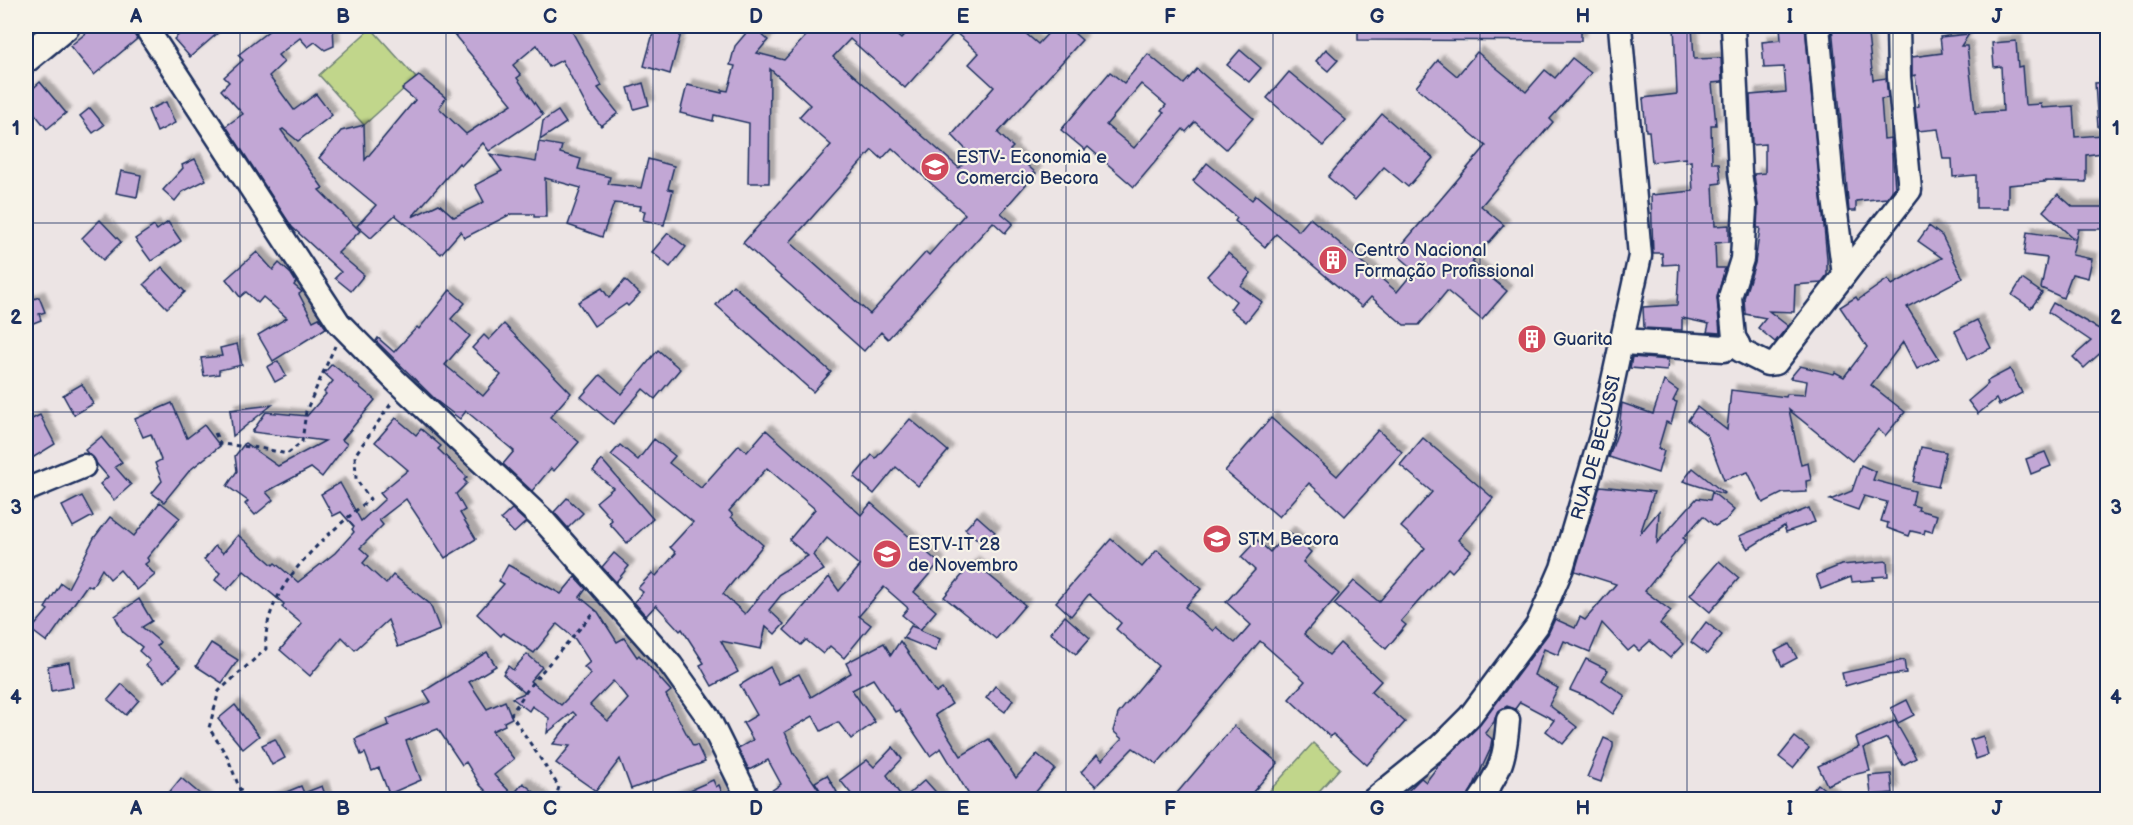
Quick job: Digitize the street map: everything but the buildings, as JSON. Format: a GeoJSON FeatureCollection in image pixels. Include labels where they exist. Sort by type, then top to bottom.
{"type":"FeatureCollection","features":[{"type":"Feature","properties":{"kind":"main road"},"geometry":{"type":"LineString","coordinates":[[26,58],[65,26]]}},
{"type":"Feature","properties":{"kind":"street"},"geometry":{"type":"LineString","coordinates":[[145,26],[260,205],[343,328],[543,520],[671,664],[708,717],[749,800]]}},
{"type":"Feature","properties":{"kind":"street","name":"RUA DE BECUSSI"},"geometry":{"type":"LineString","coordinates":[[1373,800],[1440,746],[1470,716],[1537,626],[1562,568],[1601,436],[1640,256],[1620,26]]}},
{"type":"Feature","properties":{"kind":"street"},"geometry":{"type":"LineString","coordinates":[[1733,26],[1740,173],[1745,207],[1742,259],[1730,297],[1737,343],[1741,351],[1767,364],[1776,363],[1910,190],[1899,76],[1898,26]]}},
{"type":"Feature","properties":{"kind":"street"},"geometry":{"type":"LineString","coordinates":[[1818,26],[1832,183],[1844,275]]}},
{"type":"Feature","properties":{"kind":"street"},"geometry":{"type":"LineString","coordinates":[[26,490],[84,466]]}},
{"type":"Feature","properties":{"kind":"street"},"geometry":{"type":"LineString","coordinates":[[1480,800],[1501,768],[1506,752],[1508,720]]}},
{"type":"Feature","properties":{"kind":"path"},"geometry":{"type":"LineString","coordinates":[[26,146],[30,151],[26,156]]}},
{"type":"Feature","properties":{"kind":"path"},"geometry":{"type":"LineString","coordinates":[[215,433],[220,444],[260,448],[287,454],[302,442],[306,411],[343,328]]}},
{"type":"Feature","properties":{"kind":"path"},"geometry":{"type":"LineString","coordinates":[[244,800],[227,756],[209,728],[219,691],[266,649],[265,634],[280,593],[312,549],[370,499],[356,479],[355,455],[402,387]]}},
{"type":"Feature","properties":{"kind":"path"},"geometry":{"type":"LineString","coordinates":[[555,800],[559,788],[511,714],[532,683],[610,595]]}},
{"type":"Feature","properties":{"kind":"green space"},"geometry":{"type":"Polygon","coordinates":[[[371,28],[416,78],[364,125],[319,75],[371,28]]]}},
{"type":"Feature","properties":{"kind":"green space"},"geometry":{"type":"Polygon","coordinates":[[[1313,743],[1340,768],[1312,799],[1262,799],[1313,743]]]}},
{"type":"Feature","properties":{"kind":"place","name":"ESTV- Economia e Comercio Becora"},"geometry":{"type":"Point","coordinates":[935,167]}},
{"type":"Feature","properties":{"kind":"place","name":"Centro Nacional Formação Profissional"},"geometry":{"type":"Point","coordinates":[1333,260]}},
{"type":"Feature","properties":{"kind":"place","name":"Guarita"},"geometry":{"type":"Point","coordinates":[1532,339]}},
{"type":"Feature","properties":{"kind":"place","name":"STM Becora"},"geometry":{"type":"Point","coordinates":[1217,539]}},
{"type":"Feature","properties":{"kind":"place","name":"ESTV-IT 28 de Novembro"},"geometry":{"type":"Point","coordinates":[887,554]}}]}
